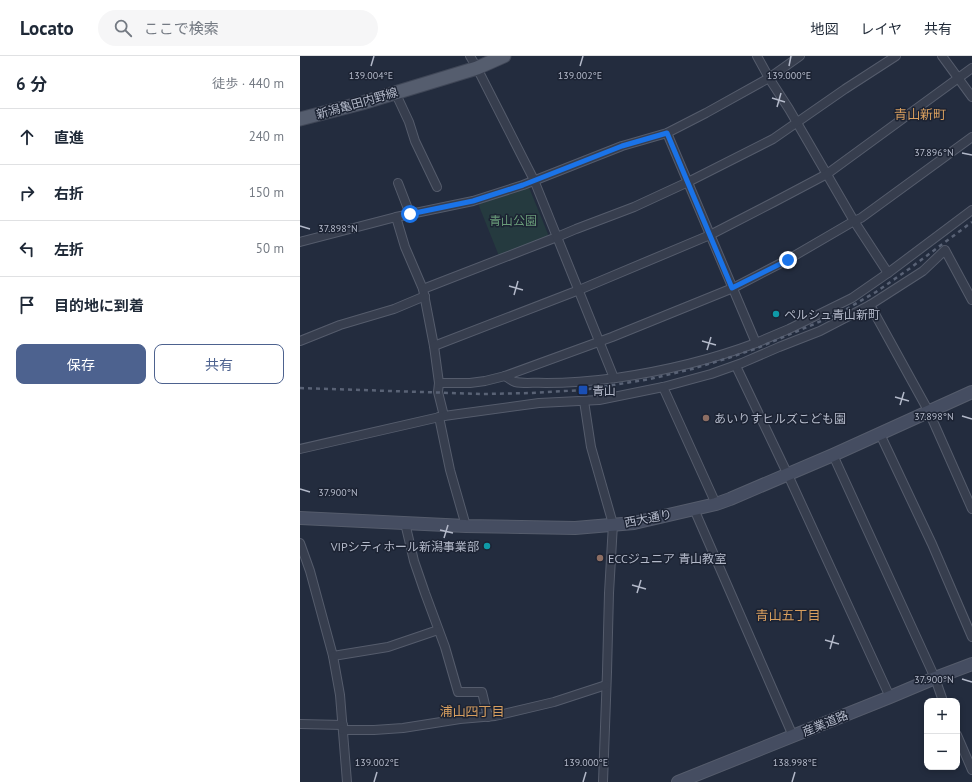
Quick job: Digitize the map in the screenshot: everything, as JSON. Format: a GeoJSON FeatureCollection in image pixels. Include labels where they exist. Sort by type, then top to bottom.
{"type":"FeatureCollection","features":[{"type":"Feature","properties":{"kind":"main road","name":"新潟亀田内野線"},"geometry":{"type":"LineString","coordinates":[[300,119],[477,68],[504,56]]}},
{"type":"Feature","properties":{"kind":"street"},"geometry":{"type":"LineString","coordinates":[[470,56],[534,180],[614,378]]}},
{"type":"Feature","properties":{"kind":"street"},"geometry":{"type":"LineString","coordinates":[[757,56],[854,221],[888,273]]}},
{"type":"Feature","properties":{"kind":"street"},"geometry":{"type":"LineString","coordinates":[[300,242],[396,217],[473,201],[523,185],[622,146],[667,133],[769,78],[800,56]]}},
{"type":"Feature","properties":{"kind":"street"},"geometry":{"type":"LineString","coordinates":[[300,341],[340,325],[394,309],[424,293],[576,229],[634,207],[688,182],[773,139],[896,56]]}},
{"type":"Feature","properties":{"kind":"street"},"geometry":{"type":"LineString","coordinates":[[942,56],[972,97]]}},
{"type":"Feature","properties":{"kind":"street"},"geometry":{"type":"LineString","coordinates":[[434,346],[579,290],[710,235],[774,202],[827,174],[972,68]]}},
{"type":"Feature","properties":{"kind":"street"},"geometry":{"type":"LineString","coordinates":[[395,92],[409,122],[415,141],[437,187]]}},
{"type":"Feature","properties":{"kind":"street"},"geometry":{"type":"LineString","coordinates":[[667,133],[756,343]]}},
{"type":"Feature","properties":{"kind":"street"},"geometry":{"type":"LineString","coordinates":[[439,383],[470,383],[505,376],[599,342],[732,288],[788,260],[861,218],[972,137]]}},
{"type":"Feature","properties":{"kind":"street"},"geometry":{"type":"LineString","coordinates":[[398,183],[410,214]]}},
{"type":"Feature","properties":{"kind":"street"},"geometry":{"type":"LineString","coordinates":[[505,376],[514,382],[554,383],[614,378],[686,365],[733,352],[789,329],[852,298],[972,210]]}},
{"type":"Feature","properties":{"kind":"street"},"geometry":{"type":"LineString","coordinates":[[396,217],[405,247],[424,293],[434,346],[439,383],[438,392],[450,470],[466,526]]}},
{"type":"Feature","properties":{"kind":"street"},"geometry":{"type":"LineString","coordinates":[[300,449],[442,416],[539,403],[599,400],[663,387],[711,374],[736,366],[820,331],[870,305],[923,271],[945,250],[972,300]]}},
{"type":"Feature","properties":{"kind":"street"},"geometry":{"type":"LineString","coordinates":[[870,305],[929,412],[972,509]]}},
{"type":"Feature","properties":{"kind":"street"},"geometry":{"type":"LineString","coordinates":[[736,366],[890,697]]}},
{"type":"Feature","properties":{"kind":"street"},"geometry":{"type":"LineString","coordinates":[[663,387],[716,504]]}},
{"type":"Feature","properties":{"kind":"street","name":"西大通り"},"geometry":{"type":"LineString","coordinates":[[300,518],[466,526],[575,528],[634,522],[716,504],[730,499],[834,455],[972,392]]}},
{"type":"Feature","properties":{"kind":"street"},"geometry":{"type":"LineString","coordinates":[[584,401],[591,447],[613,524],[609,593],[603,782]]}},
{"type":"Feature","properties":{"kind":"street"},"geometry":{"type":"LineString","coordinates":[[880,434],[932,544],[972,637]]}},
{"type":"Feature","properties":{"kind":"street"},"geometry":{"type":"LineString","coordinates":[[834,455],[935,678],[942,698]]}},
{"type":"Feature","properties":{"kind":"street"},"geometry":{"type":"LineString","coordinates":[[694,509],[793,736]]}},
{"type":"Feature","properties":{"kind":"street"},"geometry":{"type":"LineString","coordinates":[[405,523],[414,561],[458,692],[482,692],[488,717]]}},
{"type":"Feature","properties":{"kind":"street"},"geometry":{"type":"LineString","coordinates":[[300,543],[333,656],[340,695],[347,782]]}},
{"type":"Feature","properties":{"kind":"street"},"geometry":{"type":"LineString","coordinates":[[333,656],[388,647],[438,630]]}},
{"type":"Feature","properties":{"kind":"street","name":"産業道路"},"geometry":{"type":"LineString","coordinates":[[678,782],[972,664]]}},
{"type":"Feature","properties":{"kind":"street"},"geometry":{"type":"LineString","coordinates":[[300,724],[374,730],[403,728],[460,718],[495,716],[541,705],[606,685]]}},
{"type":"Feature","properties":{"kind":"street"},"geometry":{"type":"LineString","coordinates":[[960,742],[972,770]]}},
{"type":"Feature","properties":{"kind":"green space","name":"青山公園"},"geometry":{"type":"Polygon","coordinates":[[[528,185],[548,234],[547,237],[499,256],[479,206],[480,203],[528,185]]]}},
{"type":"Feature","properties":{"kind":"railway"},"geometry":{"type":"LineString","coordinates":[[300,388],[482,394],[531,393],[583,390],[650,379],[692,369],[755,349],[838,314],[876,292],[972,222]]}},
{"type":"Feature","properties":{"kind":"place","name":"ペルシュ青山新町"},"geometry":{"type":"Point","coordinates":[776,314]}},
{"type":"Feature","properties":{"kind":"place","name":"青山"},"geometry":{"type":"Point","coordinates":[583,390]}},
{"type":"Feature","properties":{"kind":"place","name":"あいりすヒルズこども園"},"geometry":{"type":"Point","coordinates":[706,418]}},
{"type":"Feature","properties":{"kind":"place","name":"VIPシティホール新潟事業部"},"geometry":{"type":"Point","coordinates":[487,546]}},
{"type":"Feature","properties":{"kind":"place","name":"ECCジュニア 青山教室"},"geometry":{"type":"Point","coordinates":[600,558]}},
{"type":"Feature","properties":{"kind":"district","name":"青山新町"},"geometry":{"type":"Point","coordinates":[920,114]}},
{"type":"Feature","properties":{"kind":"district","name":"青山五丁目"},"geometry":{"type":"Point","coordinates":[788,615]}},
{"type":"Feature","properties":{"kind":"district","name":"浦山四丁目"},"geometry":{"type":"Point","coordinates":[472,711]}},
{"type":"Feature","properties":{"kind":"route"},"geometry":{"type":"LineString","coordinates":[[410,214],[473,201],[523,185],[540,177],[622,146],[667,133],[732,288],[788,260]]}}]}
